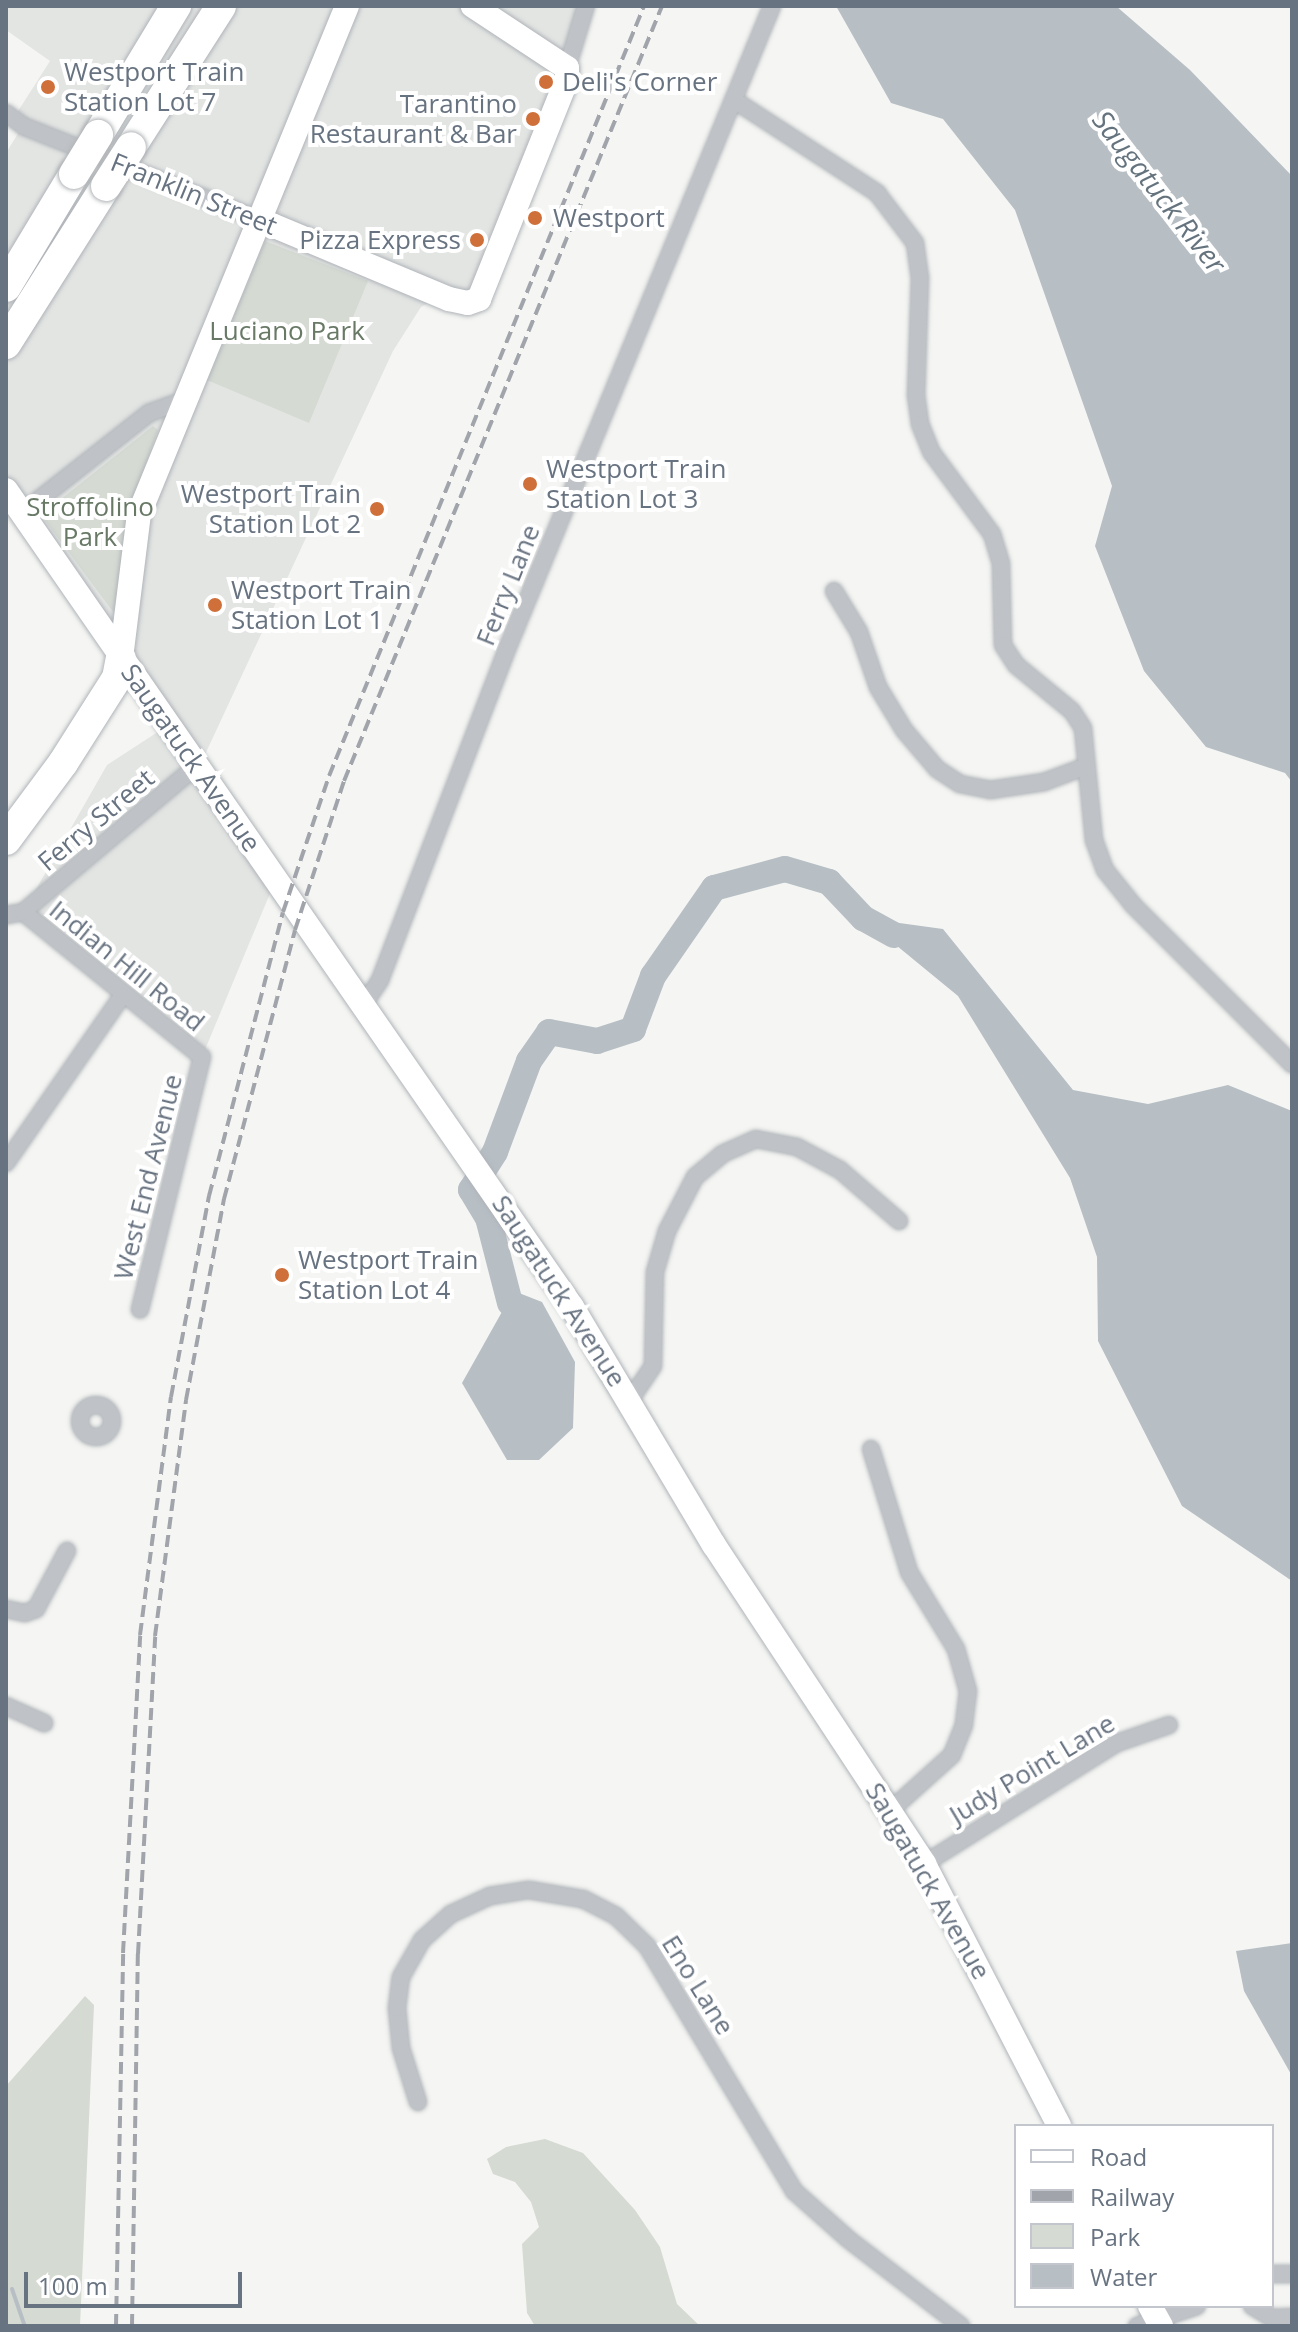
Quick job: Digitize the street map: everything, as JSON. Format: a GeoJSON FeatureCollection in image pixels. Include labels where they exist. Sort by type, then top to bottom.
{"type":"FeatureCollection","features":[{"type":"Feature","properties":{"kind":"highway"},"geometry":{"type":"LineString","coordinates":[[6,287],[176,6]]}},
{"type":"Feature","properties":{"kind":"highway"},"geometry":{"type":"LineString","coordinates":[[6,350],[14,331],[221,6]]}},
{"type":"Feature","properties":{"kind":"highway"},"geometry":{"type":"LineString","coordinates":[[6,817],[108,665],[121,658]]}},
{"type":"Feature","properties":{"kind":"highway"},"geometry":{"type":"LineString","coordinates":[[6,840],[28,817],[109,690],[121,658]]}},
{"type":"Feature","properties":{"kind":"main road"},"geometry":{"type":"LineString","coordinates":[[121,658],[139,514],[347,6]]}},
{"type":"Feature","properties":{"kind":"main road"},"geometry":{"type":"LineString","coordinates":[[473,6],[567,68]]}},
{"type":"Feature","properties":{"kind":"main road","name":"Franklin Street"},"geometry":{"type":"LineString","coordinates":[[260,220],[449,299],[474,302],[485,290],[565,97],[567,68]]}},
{"type":"Feature","properties":{"kind":"main road","name":"Saugatuck Avenue"},"geometry":{"type":"LineString","coordinates":[[6,490],[483,1175],[630,1400],[787,1660],[891,1810],[924,1864],[1058,2124]]}},
{"type":"Feature","properties":{"kind":"street"},"geometry":{"type":"LineString","coordinates":[[567,68],[586,6]]}},
{"type":"Feature","properties":{"kind":"street","name":"Ferry Lane"},"geometry":{"type":"LineString","coordinates":[[364,1004],[380,980],[510,642],[772,6]]}},
{"type":"Feature","properties":{"kind":"street"},"geometry":{"type":"LineString","coordinates":[[734,100],[877,193],[915,243],[920,277],[916,395],[920,424],[932,453],[992,534],[1001,564],[1003,645],[1016,665],[1072,711],[1083,728],[1084,767],[1094,840],[1105,870],[1133,905],[1292,1064]]}},
{"type":"Feature","properties":{"kind":"street","name":"Franklin Street"},"geometry":{"type":"LineString","coordinates":[[6,113],[23,126],[260,220]]}},
{"type":"Feature","properties":{"kind":"street"},"geometry":{"type":"LineString","coordinates":[[22,513],[142,418],[185,400]]}},
{"type":"Feature","properties":{"kind":"street"},"geometry":{"type":"LineString","coordinates":[[834,591],[859,632],[878,687],[904,730],[937,769],[960,784],[990,790],[1044,782],[1084,767]]}},
{"type":"Feature","properties":{"kind":"street","name":"Ferry Street"},"geometry":{"type":"LineString","coordinates":[[14,913],[199,764]]}},
{"type":"Feature","properties":{"kind":"street","name":"Indian Hill Road"},"geometry":{"type":"LineString","coordinates":[[14,913],[202,1057]]}},
{"type":"Feature","properties":{"kind":"street"},"geometry":{"type":"LineString","coordinates":[[6,1163],[122,996]]}},
{"type":"Feature","properties":{"kind":"street","name":"West End Avenue"},"geometry":{"type":"LineString","coordinates":[[140,1309],[202,1057]]}},
{"type":"Feature","properties":{"kind":"street"},"geometry":{"type":"LineString","coordinates":[[630,1400],[653,1366],[655,1272],[667,1231],[695,1177],[722,1154],[756,1139],[797,1147],[840,1170],[899,1221]]}},
{"type":"Feature","properties":{"kind":"street"},"geometry":{"type":"LineString","coordinates":[[871,1449],[909,1572],[956,1649],[968,1691],[964,1725],[952,1755],[891,1810]]}},
{"type":"Feature","properties":{"kind":"street"},"geometry":{"type":"LineString","coordinates":[[6,1609],[25,1613],[36,1609],[67,1551]]}},
{"type":"Feature","properties":{"kind":"street"},"geometry":{"type":"LineString","coordinates":[[6,1706],[44,1723]]}},
{"type":"Feature","properties":{"kind":"street","name":"Judy Point Lane"},"geometry":{"type":"LineString","coordinates":[[924,1864],[1117,1743],[1169,1725]]}},
{"type":"Feature","properties":{"kind":"street","name":"Eno Lane"},"geometry":{"type":"LineString","coordinates":[[418,2102],[401,2048],[397,2008],[401,1977],[422,1940],[451,1914],[501,1893],[545,1890],[583,1899],[616,1916],[647,1946],[794,2191],[848,2239],[961,2326]]}},
{"type":"Feature","properties":{"kind":"street"},"geometry":{"type":"LineString","coordinates":[[1151,2319],[1190,2308]]}},
{"type":"Feature","properties":{"kind":"street"},"geometry":{"type":"LineString","coordinates":[[1255,2308],[1272,2318],[1292,2317]]}},
{"type":"Feature","properties":{"kind":"shaded area"},"geometry":{"type":"Polygon","coordinates":[[[6,6],[586,6],[485,290],[440,296],[421,307],[393,351],[202,761],[276,879],[202,1057],[23,912],[107,765],[170,724],[6,490],[6,153],[22,127],[13,119],[50,61],[6,30],[6,6]]]}},
{"type":"Feature","properties":{"kind":"green space","name":"Luciano Park"},"geometry":{"type":"Polygon","coordinates":[[[265,241],[368,281],[309,423],[207,380],[265,241]]]}},
{"type":"Feature","properties":{"kind":"green space","name":"Stroffolino Park"},"geometry":{"type":"Polygon","coordinates":[[[153,426],[158,430],[130,508],[114,613],[41,515],[153,426]]]}},
{"type":"Feature","properties":{"kind":"green space"},"geometry":{"type":"Polygon","coordinates":[[[85,1996],[94,2005],[80,2326],[6,2326],[6,2086],[85,1996]]]}},
{"type":"Feature","properties":{"kind":"green space"},"geometry":{"type":"Polygon","coordinates":[[[545,2139],[583,2153],[635,2210],[660,2247],[677,2304],[700,2326],[535,2326],[527,2313],[522,2244],[539,2227],[531,2202],[515,2182],[493,2174],[487,2159],[506,2147],[545,2139]]]}},
{"type":"Feature","properties":{"kind":"water","name":"Saugatuck River"},"geometry":{"type":"Polygon","coordinates":[[[836,6],[1116,6],[1190,70],[1292,176],[1292,782],[1285,773],[1206,747],[1144,671],[1095,546],[1112,486],[1015,210],[943,119],[891,103],[836,6]]]}},
{"type":"Feature","properties":{"kind":"water"},"geometry":{"type":"Polygon","coordinates":[[[863,918],[943,929],[1073,1090],[1148,1104],[1228,1085],[1292,1111],[1292,1581],[1182,1506],[1098,1341],[1097,1257],[1070,1178],[958,996],[863,918]]]}},
{"type":"Feature","properties":{"kind":"water"},"geometry":{"type":"Polygon","coordinates":[[[519,1293],[542,1302],[575,1362],[573,1428],[539,1460],[507,1460],[462,1383],[503,1310],[519,1293]]]}},
{"type":"Feature","properties":{"kind":"water"},"geometry":{"type":"Polygon","coordinates":[[[1292,1943],[1292,2076],[1244,1991],[1236,1951],[1292,1943]]]}},
{"type":"Feature","properties":{"kind":"waterway"},"geometry":{"type":"LineString","coordinates":[[510,1303],[488,1218],[471,1190],[495,1152],[529,1061],[549,1032],[597,1041],[633,1029],[653,976],[714,888],[785,869],[829,882],[863,918],[894,935]]}},
{"type":"Feature","properties":{"kind":"waterway"},"geometry":{"type":"LineString","coordinates":[[12,2289],[25,2326]]}},
{"type":"Feature","properties":{"kind":"railway"},"geometry":{"type":"LineString","coordinates":[[116,2326],[123,1953],[140,1635],[171,1397],[209,1196],[283,912],[329,776],[644,6]]}},
{"type":"Feature","properties":{"kind":"railway"},"geometry":{"type":"LineString","coordinates":[[132,2326],[138,1954],[155,1636],[186,1400],[224,1199],[295,930],[344,781],[662,6]]}},
{"type":"Feature","properties":{"kind":"place","name":"Deli's Corner"},"geometry":{"type":"Point","coordinates":[546,82]}},
{"type":"Feature","properties":{"kind":"place","name":"Westport Train Station Lot 7"},"geometry":{"type":"Point","coordinates":[48,87]}},
{"type":"Feature","properties":{"kind":"place","name":"Tarantino Restaurant & Bar"},"geometry":{"type":"Point","coordinates":[533,119]}},
{"type":"Feature","properties":{"kind":"place","name":"Westport"},"geometry":{"type":"Point","coordinates":[535,218]}},
{"type":"Feature","properties":{"kind":"place","name":"Pizza Express"},"geometry":{"type":"Point","coordinates":[477,240]}},
{"type":"Feature","properties":{"kind":"place","name":"Westport Train Station Lot 3"},"geometry":{"type":"Point","coordinates":[530,484]}},
{"type":"Feature","properties":{"kind":"place","name":"Westport Train Station Lot 2"},"geometry":{"type":"Point","coordinates":[377,509]}},
{"type":"Feature","properties":{"kind":"place","name":"Westport Train Station Lot 1"},"geometry":{"type":"Point","coordinates":[215,605]}},
{"type":"Feature","properties":{"kind":"place","name":"Westport Train Station Lot 4"},"geometry":{"type":"Point","coordinates":[282,1275]}}]}
